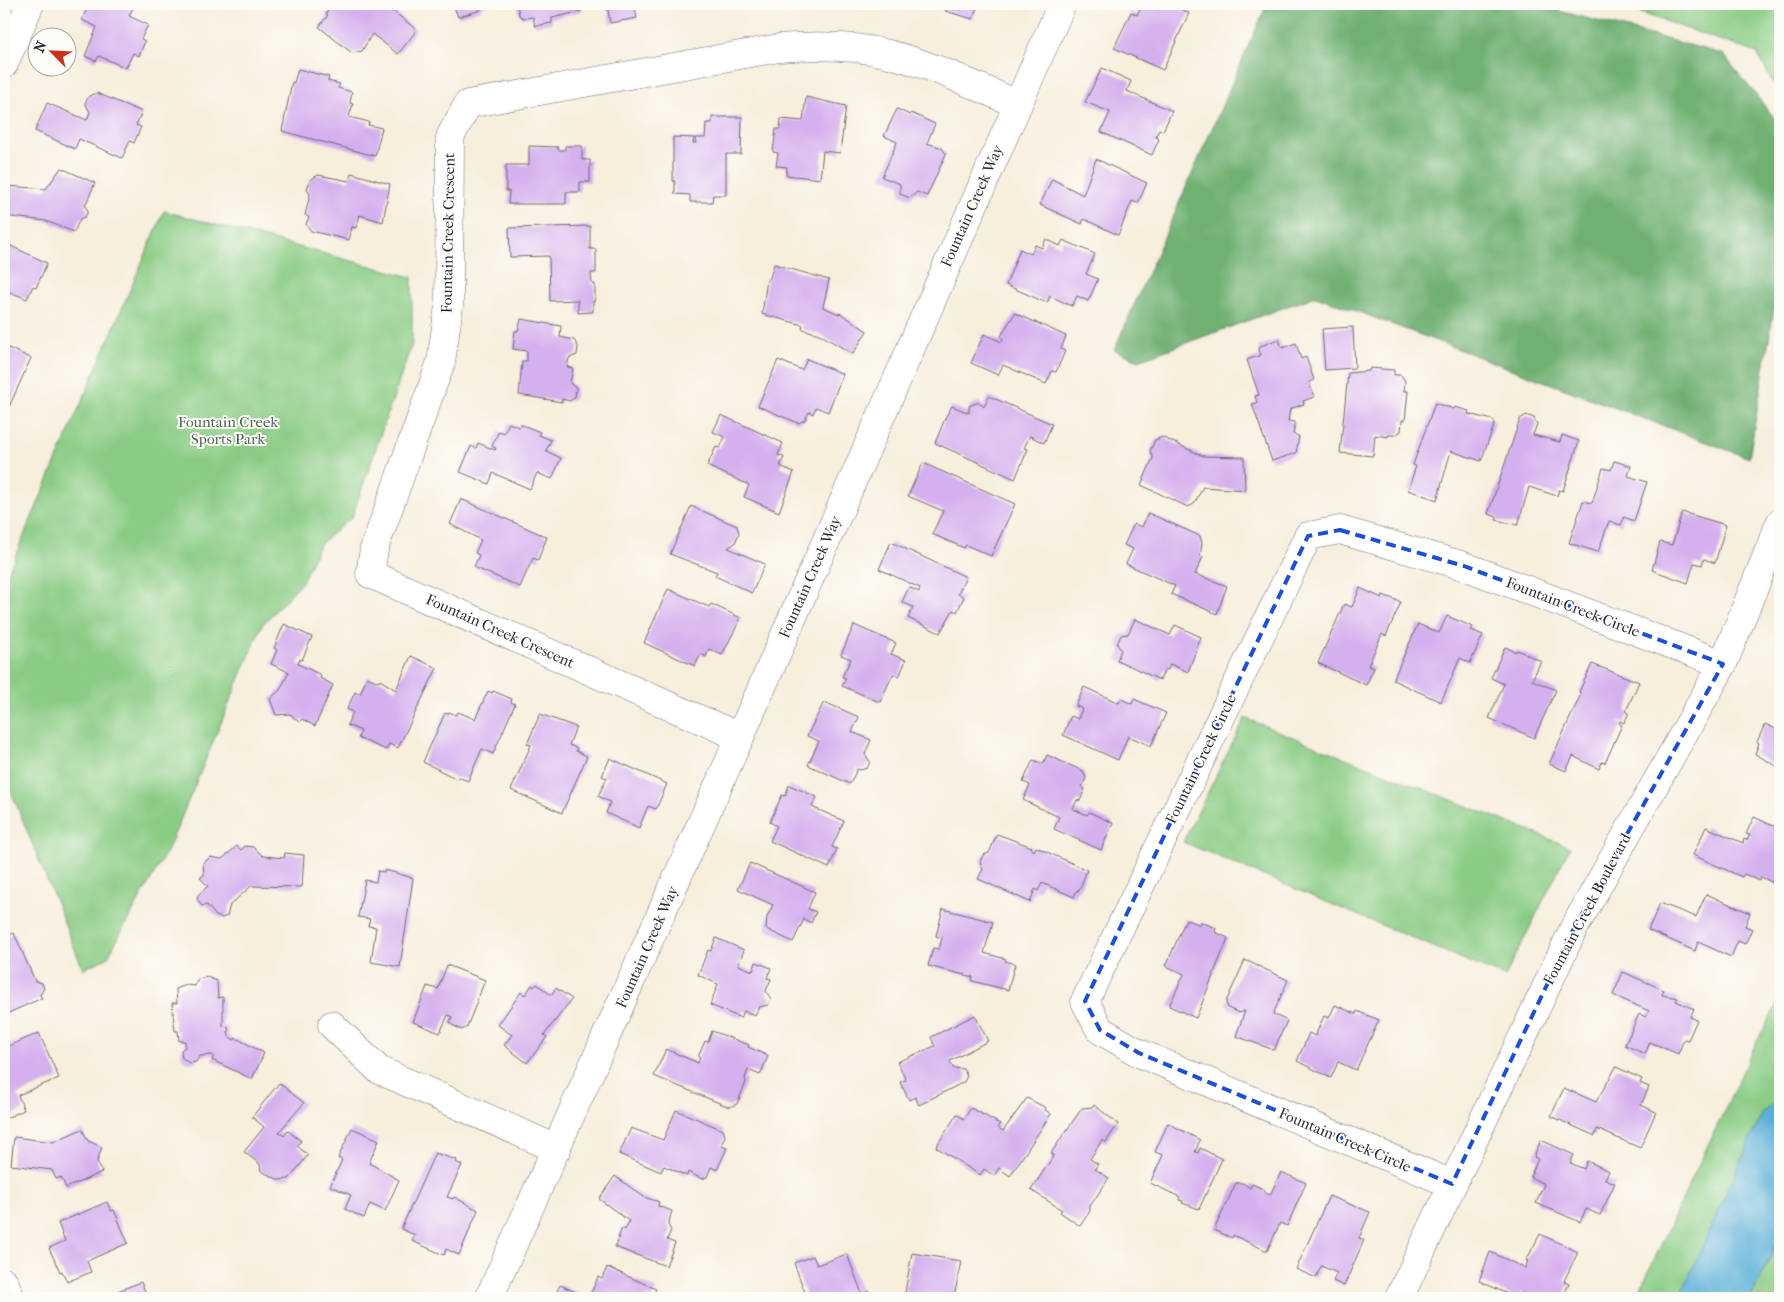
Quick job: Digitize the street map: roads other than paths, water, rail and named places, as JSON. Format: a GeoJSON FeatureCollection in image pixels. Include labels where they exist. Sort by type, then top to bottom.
{"type":"FeatureCollection","features":[{"type":"Feature","properties":{"kind":"street"},"geometry":{"type":"LineString","coordinates":[[4,64],[30,4]]}},
{"type":"Feature","properties":{"kind":"street","name":"Fountain Creek Way"},"geometry":{"type":"LineString","coordinates":[[489,1298],[740,737],[1062,4]]}},
{"type":"Feature","properties":{"kind":"street","name":"Fountain Creek Crescent"},"geometry":{"type":"LineString","coordinates":[[740,737],[370,574],[374,549],[441,362],[449,306],[450,137],[468,104],[778,48],[821,45],[888,53],[918,63],[1017,104]]}},
{"type":"Feature","properties":{"kind":"street","name":"Fountain Creek Boulevard"},"geometry":{"type":"LineString","coordinates":[[1399,1298],[1575,926],[1723,664],[1780,524]]}},
{"type":"Feature","properties":{"kind":"street","name":"Fountain Creek Circle"},"geometry":{"type":"LineString","coordinates":[[1452,1184],[1139,1053],[1100,1030],[1085,1002],[1308,536],[1340,530],[1464,566],[1723,664]]}},
{"type":"Feature","properties":{"kind":"street"},"geometry":{"type":"LineString","coordinates":[[332,1026],[379,1070],[557,1149]]}},
{"type":"Feature","properties":{"kind":"street"},"geometry":{"type":"LineString","coordinates":[[4,1282],[11,1298]]}},
{"type":"Feature","properties":{"kind":"water"},"geometry":{"type":"Polygon","coordinates":[[[1780,1098],[1780,1236],[1751,1298],[1679,1298],[1763,1112],[1780,1098]]]}},
{"type":"Feature","properties":{"kind":"park label","name":"Fountain Creek Sports Park"},"geometry":{"type":"Point","coordinates":[228,430]}}]}
